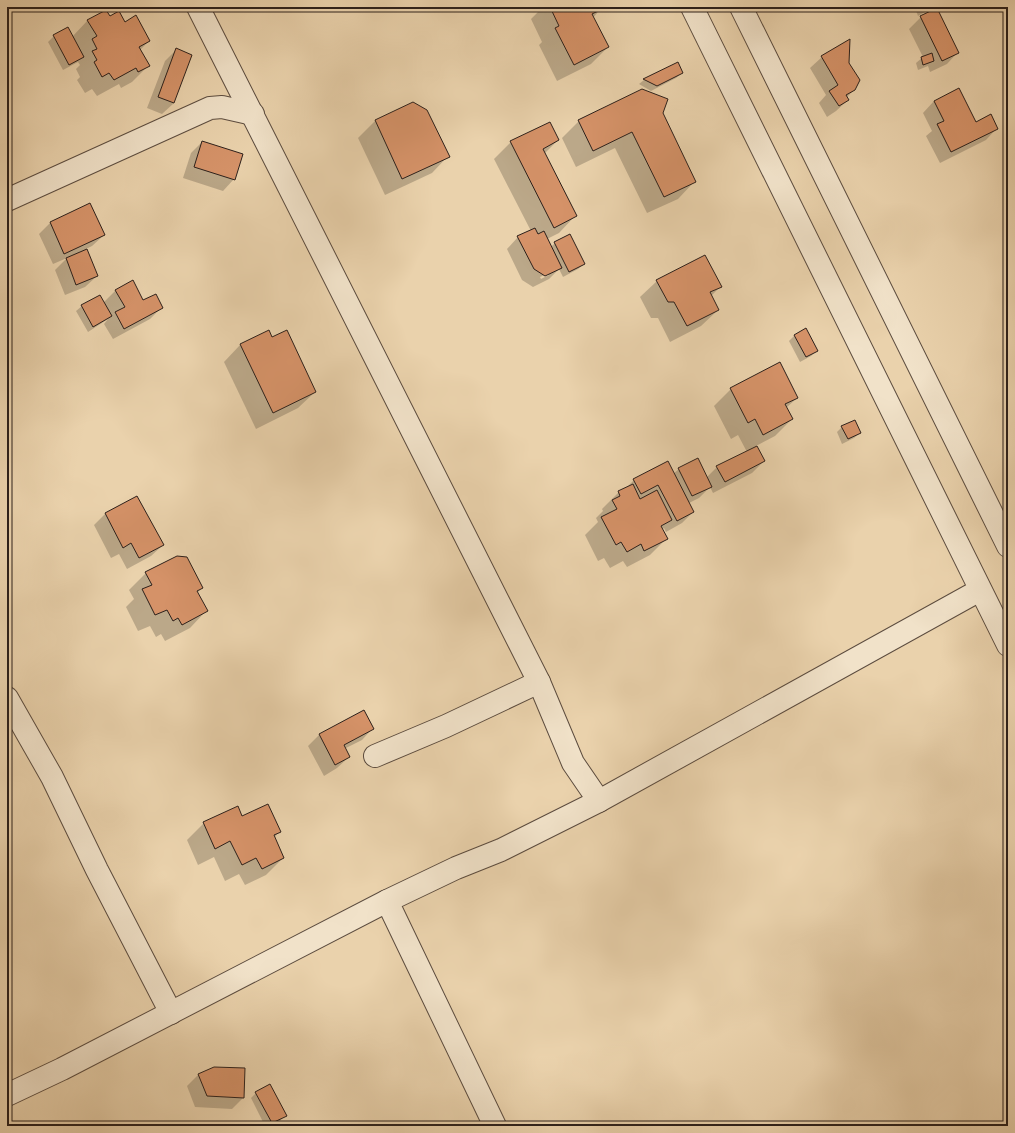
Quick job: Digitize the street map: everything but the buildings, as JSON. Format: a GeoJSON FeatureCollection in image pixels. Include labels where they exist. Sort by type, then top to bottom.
{"type":"FeatureCollection","features":[{"type":"Feature","properties":{"kind":"street"},"geometry":{"type":"LineString","coordinates":[[198,7],[539,682],[573,763],[599,801]]}},
{"type":"Feature","properties":{"kind":"street"},"geometry":{"type":"LineString","coordinates":[[692,7],[1008,645]]}},
{"type":"Feature","properties":{"kind":"street"},"geometry":{"type":"LineString","coordinates":[[741,7],[1008,546]]}},
{"type":"Feature","properties":{"kind":"street"},"geometry":{"type":"LineString","coordinates":[[7,200],[210,108],[222,107],[253,114]]}},
{"type":"Feature","properties":{"kind":"street"},"geometry":{"type":"LineString","coordinates":[[7,1095],[62,1070],[387,900],[456,868],[501,850],[599,801],[980,590]]}},
{"type":"Feature","properties":{"kind":"street"},"geometry":{"type":"LineString","coordinates":[[375,756],[446,726],[539,682]]}},
{"type":"Feature","properties":{"kind":"street"},"geometry":{"type":"LineString","coordinates":[[7,698],[52,777],[97,870],[171,1013]]}},
{"type":"Feature","properties":{"kind":"street"},"geometry":{"type":"LineString","coordinates":[[387,900],[495,1126]]}}]}
